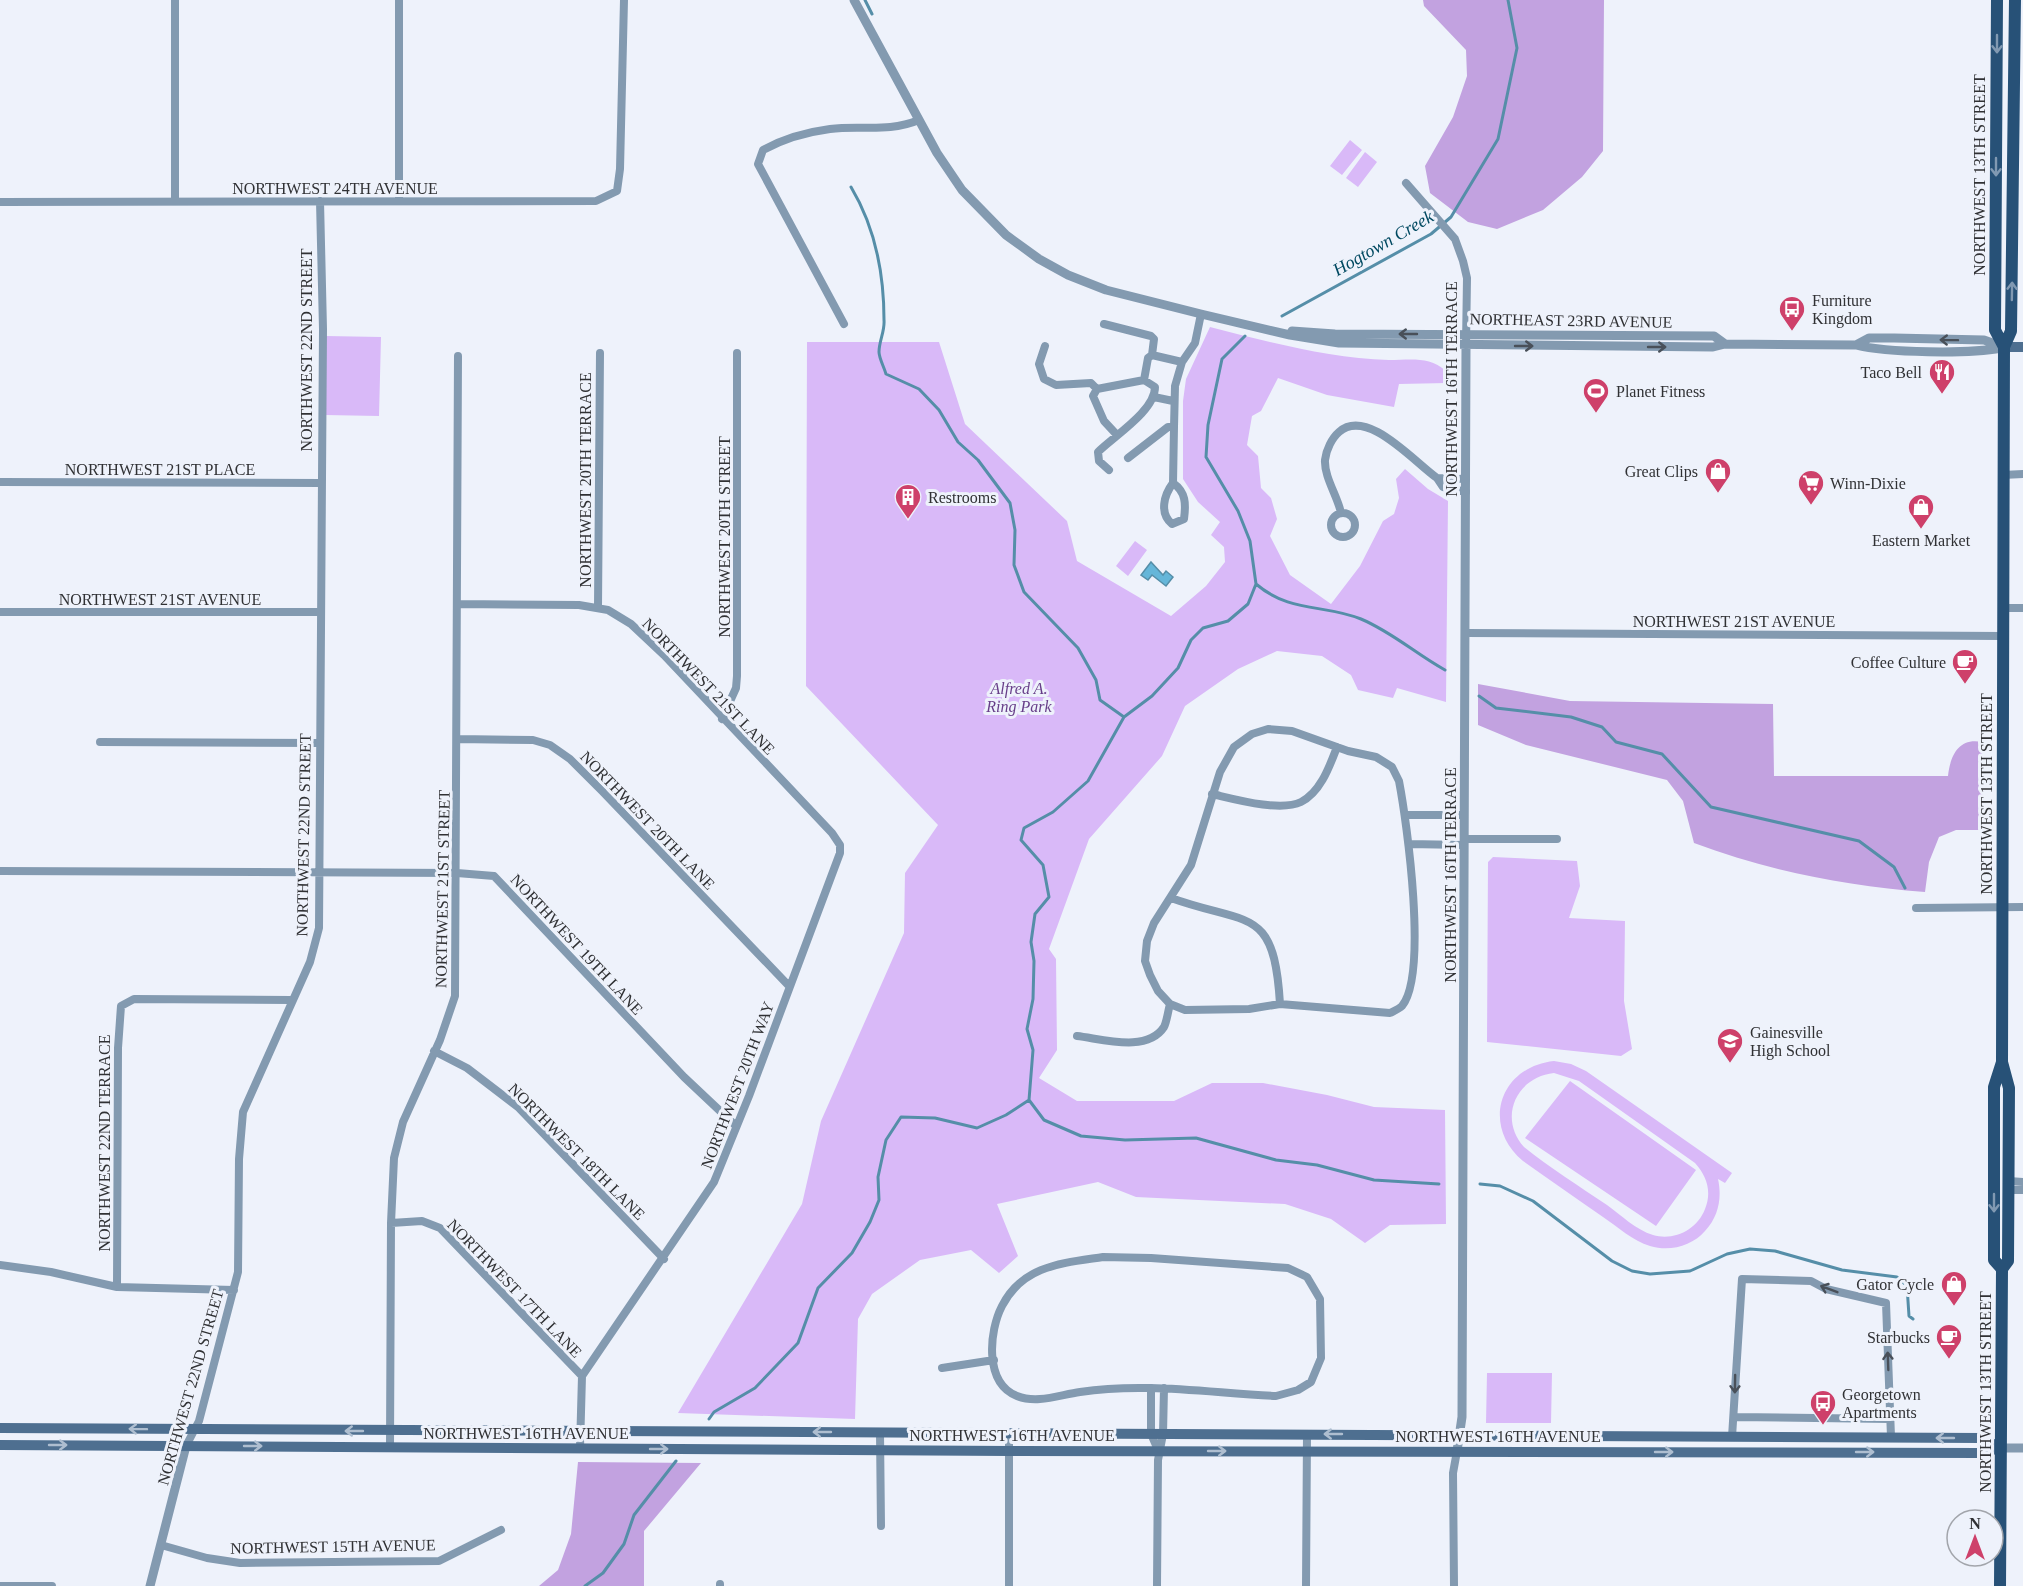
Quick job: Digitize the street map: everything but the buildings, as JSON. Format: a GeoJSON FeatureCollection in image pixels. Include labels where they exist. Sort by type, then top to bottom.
{"type":"FeatureCollection","features":[{"type":"Feature","properties":{"kind":"main road","name":"NORTHWEST 13TH STREET"},"geometry":{"type":"LineString","coordinates":[[1997,0],[1995,330],[2004,347]]}},
{"type":"Feature","properties":{"kind":"main road","name":"NORTHWEST 13TH STREET"},"geometry":{"type":"LineString","coordinates":[[2000,1586],[2002,1269],[2008,1261],[2009,1185],[2009,1088],[2002,1062],[2004,347],[2011,330],[2015,0]]}},
{"type":"Feature","properties":{"kind":"main road"},"geometry":{"type":"LineString","coordinates":[[1996,88],[2004,111],[2014,127]]}},
{"type":"Feature","properties":{"kind":"main road"},"geometry":{"type":"LineString","coordinates":[[1996,129],[2013,161]]}},
{"type":"Feature","properties":{"kind":"main road"},"geometry":{"type":"LineString","coordinates":[[2004,347],[2023,347]]}},
{"type":"Feature","properties":{"kind":"main road","name":"NORTHWEST 13TH STREET"},"geometry":{"type":"LineString","coordinates":[[2002,1062],[1994,1087],[1994,1260],[2002,1269]]}},
{"type":"Feature","properties":{"kind":"main road"},"geometry":{"type":"LineString","coordinates":[[1994,1087],[2002,1106],[2003,1180],[2009,1185]]}},
{"type":"Feature","properties":{"kind":"main road"},"geometry":{"type":"LineString","coordinates":[[1,1428],[1,1445]]}},
{"type":"Feature","properties":{"kind":"main road","name":"NORTHWEST 16TH AVENUE"},"geometry":{"type":"LineString","coordinates":[[1,1428],[1891,1437],[1981,1438],[2001,1448]]}},
{"type":"Feature","properties":{"kind":"main road"},"geometry":{"type":"LineString","coordinates":[[728,1432],[728,1449]]}},
{"type":"Feature","properties":{"kind":"main road"},"geometry":{"type":"LineString","coordinates":[[1630,1452],[1632,1436]]}},
{"type":"Feature","properties":{"kind":"main road"},"geometry":{"type":"LineString","coordinates":[[1730,1452],[1732,1437]]}},
{"type":"Feature","properties":{"kind":"main road","name":"NORTHWEST 16TH AVENUE"},"geometry":{"type":"LineString","coordinates":[[1,1445],[1009,1451],[1980,1453],[2001,1448]]}},
{"type":"Feature","properties":{"kind":"street"},"geometry":{"type":"LineString","coordinates":[[175,0],[175,201]]}},
{"type":"Feature","properties":{"kind":"street"},"geometry":{"type":"LineString","coordinates":[[399,0],[399,201]]}},
{"type":"Feature","properties":{"kind":"street","name":"NORTHWEST 24TH AVENUE"},"geometry":{"type":"LineString","coordinates":[[0,202],[596,201],[617,191],[621,141],[624,0]]}},
{"type":"Feature","properties":{"kind":"street","name":"NORTHEAST 23RD AVENUE"},"geometry":{"type":"LineString","coordinates":[[854,0],[919,120],[962,190],[1006,235],[1039,259],[1068,275],[1106,290],[1272,329],[1335,334],[1714,336],[1725,344]]}},
{"type":"Feature","properties":{"kind":"street"},"geometry":{"type":"LineString","coordinates":[[844,324],[758,164],[763,150],[780,141],[830,129],[899,128],[919,120]]}},
{"type":"Feature","properties":{"kind":"street","name":"NORTHWEST 16TH TERRACE"},"geometry":{"type":"LineString","coordinates":[[1406,183],[1414,189],[1424,205],[1455,239],[1467,278],[1465,1144],[1462,1417],[1454,1473],[1454,1586]]}},
{"type":"Feature","properties":{"kind":"street","name":"NORTHWEST 22ND STREET"},"geometry":{"type":"LineString","coordinates":[[150,1586],[186,1446],[194,1430],[238,1272],[239,1159],[243,1112],[317,944],[320,873],[323,326],[320,201]]}},
{"type":"Feature","properties":{"kind":"street"},"geometry":{"type":"LineString","coordinates":[[1173,483],[1180,488],[1185,498],[1186,508],[1184,519],[1172,524],[1164,509],[1164,499],[1173,483],[1173,401],[1182,362],[1195,344],[1201,314]]}},
{"type":"Feature","properties":{"kind":"street"},"geometry":{"type":"LineString","coordinates":[[1104,324],[1151,336],[1154,339],[1152,355],[1148,357],[1144,380]]}},
{"type":"Feature","properties":{"kind":"street","name":"NORTHEAST 23RD AVENUE"},"geometry":{"type":"LineString","coordinates":[[1272,329],[1290,336],[1340,343],[1713,347],[1725,344],[1856,345],[1869,338],[1894,338],[1984,340],[2004,347]]}},
{"type":"Feature","properties":{"kind":"street"},"geometry":{"type":"LineString","coordinates":[[1856,345],[1870,349],[1972,351],[2004,347]]}},
{"type":"Feature","properties":{"kind":"street"},"geometry":{"type":"LineString","coordinates":[[1045,346],[1039,364],[1044,379],[1056,386],[1091,383],[1097,389]]}},
{"type":"Feature","properties":{"kind":"street","name":"NORTHWEST 20TH STREET"},"geometry":{"type":"LineString","coordinates":[[722,719],[736,688],[737,676],[737,352]]}},
{"type":"Feature","properties":{"kind":"street","name":"NORTHWEST 20TH TERRACE"},"geometry":{"type":"LineString","coordinates":[[598,607],[600,353]]}},
{"type":"Feature","properties":{"kind":"street"},"geometry":{"type":"LineString","coordinates":[[1152,355],[1182,362]]}},
{"type":"Feature","properties":{"kind":"street","name":"NORTHWEST 21ST STREET"},"geometry":{"type":"LineString","coordinates":[[390,1447],[391,1223],[394,1158],[403,1122],[441,1040],[455,996],[458,356]]}},
{"type":"Feature","properties":{"kind":"street"},"geometry":{"type":"LineString","coordinates":[[1109,470],[1099,461],[1098,452],[1118,435],[1143,412],[1154,397],[1155,387],[1144,380],[1097,389],[1093,396],[1097,409],[1118,435]]}},
{"type":"Feature","properties":{"kind":"street"},"geometry":{"type":"LineString","coordinates":[[1154,397],[1173,401]]}},
{"type":"Feature","properties":{"kind":"street"},"geometry":{"type":"LineString","coordinates":[[1341,513],[1325,460],[1333,437],[1344,427],[1360,425],[1377,430],[1437,478],[1447,489],[1466,492]]}},
{"type":"Feature","properties":{"kind":"street"},"geometry":{"type":"LineString","coordinates":[[1128,458],[1167,427],[1174,427]]}},
{"type":"Feature","properties":{"kind":"street"},"geometry":{"type":"LineString","coordinates":[[2003,475],[2023,474]]}},
{"type":"Feature","properties":{"kind":"street"},"geometry":{"type":"LineString","coordinates":[[1437,478],[1466,479]]}},
{"type":"Feature","properties":{"kind":"street","name":"NORTHWEST 21ST PLACE"},"geometry":{"type":"LineString","coordinates":[[0,482],[321,483]]}},
{"type":"Feature","properties":{"kind":"street","name":"NORTHWEST 21ST LANE"},"geometry":{"type":"LineString","coordinates":[[458,604],[598,607],[631,624],[664,655],[832,833],[840,845]]}},
{"type":"Feature","properties":{"kind":"street"},"geometry":{"type":"LineString","coordinates":[[2003,608],[2023,608]]}},
{"type":"Feature","properties":{"kind":"street","name":"NORTHWEST 21ST AVENUE"},"geometry":{"type":"LineString","coordinates":[[0,612],[320,612]]}},
{"type":"Feature","properties":{"kind":"street","name":"NORTHWEST 21ST AVENUE"},"geometry":{"type":"LineString","coordinates":[[1466,633],[2003,636]]}},
{"type":"Feature","properties":{"kind":"street"},"geometry":{"type":"LineString","coordinates":[[1268,729],[1292,731],[1337,747],[1376,757],[1392,767],[1399,781],[1409,844],[1413,958],[1407,997],[1401,1007],[1390,1012],[1280,1004],[1249,1009],[1185,1010],[1170,1004],[1158,991],[1145,961],[1147,941],[1191,865],[1220,772],[1234,747],[1252,734],[1268,729]]}},
{"type":"Feature","properties":{"kind":"street","name":"NORTHWEST 20TH LANE"},"geometry":{"type":"LineString","coordinates":[[457,739],[533,740],[550,745],[570,759],[789,986]]}},
{"type":"Feature","properties":{"kind":"street"},"geometry":{"type":"LineString","coordinates":[[100,742],[320,743]]}},
{"type":"Feature","properties":{"kind":"street"},"geometry":{"type":"LineString","coordinates":[[1212,794],[1264,804],[1283,805],[1301,802],[1315,789],[1337,747]]}},
{"type":"Feature","properties":{"kind":"street"},"geometry":{"type":"LineString","coordinates":[[1406,815],[1464,815]]}},
{"type":"Feature","properties":{"kind":"street"},"geometry":{"type":"LineString","coordinates":[[1409,844],[1557,840]]}},
{"type":"Feature","properties":{"kind":"street","name":"NORTHWEST 20TH WAY"},"geometry":{"type":"LineString","coordinates":[[582,1376],[664,1259],[714,1182],[727,1155],[840,853],[840,845]]}},
{"type":"Feature","properties":{"kind":"street","name":"NORTHWEST 19TH LANE"},"geometry":{"type":"LineString","coordinates":[[0,871],[457,873],[494,876],[684,1077],[736,1126]]}},
{"type":"Feature","properties":{"kind":"street"},"geometry":{"type":"LineString","coordinates":[[1171,898],[1251,921],[1272,947],[1278,965],[1280,1004]]}},
{"type":"Feature","properties":{"kind":"street"},"geometry":{"type":"LineString","coordinates":[[1916,908],[2023,907]]}},
{"type":"Feature","properties":{"kind":"street","name":"NORTHWEST 22ND TERRACE"},"geometry":{"type":"LineString","coordinates":[[117,1287],[121,1006],[134,999],[291,1000]]}},
{"type":"Feature","properties":{"kind":"street"},"geometry":{"type":"LineString","coordinates":[[1077,1036],[1137,1042],[1153,1038],[1164,1026],[1170,1004]]}},
{"type":"Feature","properties":{"kind":"street","name":"NORTHWEST 18TH LANE"},"geometry":{"type":"LineString","coordinates":[[434,1051],[475,1073],[518,1107],[664,1259]]}},
{"type":"Feature","properties":{"kind":"street"},"geometry":{"type":"LineString","coordinates":[[2009,1185],[2023,1182]]}},
{"type":"Feature","properties":{"kind":"street"},"geometry":{"type":"LineString","coordinates":[[2009,1185],[2023,1190]]}},
{"type":"Feature","properties":{"kind":"street","name":"NORTHWEST 17TH LANE"},"geometry":{"type":"LineString","coordinates":[[391,1223],[422,1221],[440,1228],[582,1376]]}},
{"type":"Feature","properties":{"kind":"street"},"geometry":{"type":"LineString","coordinates":[[1104,1257],[1151,1258],[1288,1268],[1307,1277],[1320,1299],[1321,1358],[1311,1382],[1298,1390],[1276,1396],[1164,1388],[1112,1387],[1051,1399],[1029,1399],[1016,1396],[1004,1388],[997,1374],[994,1360],[992,1336],[997,1314],[1013,1289],[1026,1276],[1043,1267],[1104,1257]]}},
{"type":"Feature","properties":{"kind":"street"},"geometry":{"type":"LineString","coordinates":[[0,1265],[42,1270],[117,1287],[234,1290]]}},
{"type":"Feature","properties":{"kind":"street"},"geometry":{"type":"LineString","coordinates":[[1732,1437],[1742,1279],[1760,1277],[1811,1281],[1826,1289],[1886,1304],[1891,1437]]}},
{"type":"Feature","properties":{"kind":"street"},"geometry":{"type":"LineString","coordinates":[[942,1368],[994,1360]]}},
{"type":"Feature","properties":{"kind":"street"},"geometry":{"type":"LineString","coordinates":[[579,1448],[582,1376]]}},
{"type":"Feature","properties":{"kind":"street"},"geometry":{"type":"LineString","coordinates":[[1151,1388],[1151,1434],[1158,1450]]}},
{"type":"Feature","properties":{"kind":"street"},"geometry":{"type":"LineString","coordinates":[[1157,1586],[1158,1450],[1163,1434],[1164,1388]]}},
{"type":"Feature","properties":{"kind":"street"},"geometry":{"type":"LineString","coordinates":[[1734,1417],[1890,1419]]}},
{"type":"Feature","properties":{"kind":"street"},"geometry":{"type":"LineString","coordinates":[[880,1433],[881,1526]]}},
{"type":"Feature","properties":{"kind":"street"},"geometry":{"type":"LineString","coordinates":[[1009,1433],[1009,1586]]}},
{"type":"Feature","properties":{"kind":"street"},"geometry":{"type":"LineString","coordinates":[[1306,1586],[1307,1434]]}},
{"type":"Feature","properties":{"kind":"street","name":"NORTHWEST 16TH AVENUE"},"geometry":{"type":"LineString","coordinates":[[2001,1448],[2023,1448]]}},
{"type":"Feature","properties":{"kind":"street","name":"NORTHWEST 15TH AVENUE"},"geometry":{"type":"LineString","coordinates":[[161,1545],[207,1558],[240,1563],[438,1561],[501,1530]]}},
{"type":"Feature","properties":{"kind":"street"},"geometry":{"type":"LineString","coordinates":[[0,1586],[52,1586]]}},
{"type":"Feature","properties":{"kind":"green space"},"geometry":{"type":"Polygon","coordinates":[[[1350,140],[1362,150],[1342,175],[1330,166],[1350,140]]]}},
{"type":"Feature","properties":{"kind":"green space"},"geometry":{"type":"Polygon","coordinates":[[[1365,152],[1377,162],[1358,187],[1346,178],[1365,152]]]}},
{"type":"Feature","properties":{"kind":"green space","name":"Alfred A. Ring Park"},"geometry":{"type":"Polygon","coordinates":[[[1210,327],[1321,353],[1366,359],[1426,361],[1446,371],[1447,383],[1399,384],[1394,407],[1327,395],[1278,378],[1261,411],[1252,416],[1247,445],[1258,456],[1261,488],[1271,498],[1277,519],[1270,536],[1290,575],[1331,604],[1360,566],[1383,521],[1394,514],[1399,498],[1396,479],[1405,469],[1428,489],[1448,501],[1446,702],[1397,688],[1393,698],[1358,690],[1351,675],[1322,656],[1277,651],[1238,669],[1185,706],[1162,756],[1089,839],[1049,949],[1056,959],[1057,1050],[1039,1078],[1077,1101],[1174,1101],[1212,1083],[1263,1083],[1374,1107],[1445,1110],[1446,1224],[1390,1225],[1365,1243],[1331,1219],[1285,1204],[1136,1197],[1098,1182],[997,1204],[1018,1256],[999,1273],[971,1250],[920,1260],[872,1294],[858,1319],[855,1419],[678,1413],[802,1204],[821,1121],[904,933],[905,873],[938,825],[806,686],[807,342],[939,342],[965,424],[1067,521],[1077,561],[1171,616],[1206,586],[1225,562],[1224,547],[1211,535],[1220,522],[1198,502],[1183,479],[1183,401],[1186,379],[1210,327]]]}},
{"type":"Feature","properties":{"kind":"green space"},"geometry":{"type":"Polygon","coordinates":[[[326,336],[381,337],[379,416],[325,415],[326,336]]]}},
{"type":"Feature","properties":{"kind":"green space"},"geometry":{"type":"Polygon","coordinates":[[[1135,541],[1147,550],[1128,576],[1116,566],[1135,541]]]}},
{"type":"Feature","properties":{"kind":"green space"},"geometry":{"type":"Polygon","coordinates":[[[1493,857],[1577,861],[1580,886],[1569,918],[1625,921],[1624,1001],[1632,1049],[1621,1056],[1487,1042],[1488,862],[1493,857]]]}},
{"type":"Feature","properties":{"kind":"green space"},"geometry":{"type":"Polygon","coordinates":[[[1554,1061],[1571,1064],[1586,1071],[1732,1173],[1725,1183],[1718,1179],[1720,1193],[1716,1213],[1710,1225],[1700,1236],[1694,1241],[1673,1248],[1658,1248],[1644,1244],[1523,1161],[1510,1147],[1502,1131],[1500,1116],[1502,1100],[1509,1086],[1520,1074],[1535,1066],[1554,1061]],[[1554,1073],[1530,1082],[1521,1091],[1512,1112],[1512,1124],[1516,1136],[1524,1147],[1647,1233],[1669,1236],[1691,1228],[1705,1209],[1708,1196],[1707,1184],[1699,1168],[1579,1081],[1554,1073]]]}},
{"type":"Feature","properties":{"kind":"green space"},"geometry":{"type":"Polygon","coordinates":[[[1570,1081],[1696,1170],[1656,1226],[1525,1138],[1570,1081]]]}},
{"type":"Feature","properties":{"kind":"green space"},"geometry":{"type":"Polygon","coordinates":[[[1487,1373],[1552,1373],[1551,1423],[1486,1423],[1487,1373]]]}},
{"type":"Feature","properties":{"kind":"shaded area"},"geometry":{"type":"Polygon","coordinates":[[[1423,0],[1604,0],[1603,151],[1582,177],[1543,210],[1497,229],[1468,222],[1430,193],[1425,166],[1453,117],[1467,76],[1466,50],[1424,6],[1423,0]]]}},
{"type":"Feature","properties":{"kind":"shaded area"},"geometry":{"type":"Polygon","coordinates":[[[1478,684],[1570,701],[1773,704],[1774,776],[1948,776],[1953,756],[1961,746],[1974,741],[1982,742],[1984,830],[1956,830],[1939,837],[1929,862],[1925,892],[1866,886],[1808,876],[1750,862],[1694,843],[1683,801],[1667,780],[1526,745],[1478,725],[1478,684]]]}},
{"type":"Feature","properties":{"kind":"shaded area"},"geometry":{"type":"Polygon","coordinates":[[[578,1462],[701,1463],[644,1531],[644,1586],[539,1586],[558,1570],[571,1534],[578,1462]]]}},
{"type":"Feature","properties":{"kind":"water"},"geometry":{"type":"Polygon","coordinates":[[[1151,562],[1163,575],[1166,571],[1173,577],[1166,586],[1152,575],[1148,580],[1141,575],[1151,562]]]}},
{"type":"Feature","properties":{"kind":"waterway"},"geometry":{"type":"LineString","coordinates":[[865,0],[872,14]]}},
{"type":"Feature","properties":{"kind":"waterway","name":"Hogtown Creek"},"geometry":{"type":"LineString","coordinates":[[1282,316],[1431,234],[1451,217],[1498,139],[1517,48],[1508,0]]}},
{"type":"Feature","properties":{"kind":"waterway"},"geometry":{"type":"LineString","coordinates":[[851,187],[872,234],[880,268],[884,324],[879,352],[886,374],[919,389],[939,410],[958,442],[978,460],[1010,503],[1015,530],[1014,565],[1024,592],[1078,648],[1096,680],[1100,700],[1124,717]]}},
{"type":"Feature","properties":{"kind":"waterway","name":"Hogtown Creek"},"geometry":{"type":"LineString","coordinates":[[1245,336],[1222,359],[1208,425],[1206,457],[1238,511],[1250,541],[1256,584]]}},
{"type":"Feature","properties":{"kind":"waterway"},"geometry":{"type":"LineString","coordinates":[[1256,584],[1282,600],[1361,619],[1383,630],[1445,670]]}},
{"type":"Feature","properties":{"kind":"waterway"},"geometry":{"type":"LineString","coordinates":[[709,1419],[714,1412],[755,1388],[798,1343],[818,1288],[852,1253],[870,1222],[879,1200],[878,1177],[886,1140],[901,1117],[935,1118],[977,1128],[1006,1115],[1029,1100],[1033,1050],[1027,1029],[1033,999],[1034,961],[1031,942],[1035,914],[1049,897],[1043,865],[1021,840],[1024,828],[1053,812],[1088,781],[1124,717],[1152,696],[1178,668],[1191,640],[1203,628],[1228,621],[1248,604],[1256,584]]}},
{"type":"Feature","properties":{"kind":"waterway"},"geometry":{"type":"LineString","coordinates":[[1479,696],[1496,708],[1571,717],[1602,727],[1616,742],[1662,754],[1711,807],[1859,841],[1894,867],[1905,888]]}},
{"type":"Feature","properties":{"kind":"waterway"},"geometry":{"type":"LineString","coordinates":[[1029,1100],[1044,1120],[1081,1136],[1125,1140],[1196,1138],[1276,1160],[1317,1165],[1374,1180],[1439,1184]]}},
{"type":"Feature","properties":{"kind":"waterway"},"geometry":{"type":"LineString","coordinates":[[1480,1184],[1500,1186],[1533,1201],[1612,1261],[1632,1271],[1650,1274],[1690,1271],[1727,1254],[1750,1249],[1775,1251],[1842,1270],[1897,1277],[1907,1286],[1909,1316],[1913,1319]]}},
{"type":"Feature","properties":{"kind":"waterway"},"geometry":{"type":"LineString","coordinates":[[585,1586],[603,1573],[624,1544],[634,1515],[676,1461]]}},
{"type":"Feature","properties":{"kind":"place","name":"Furniture Kingdom"},"geometry":{"type":"Point","coordinates":[1792,332]}},
{"type":"Feature","properties":{"kind":"place","name":"Taco Bell"},"geometry":{"type":"Point","coordinates":[1942,395]}},
{"type":"Feature","properties":{"kind":"place","name":"Planet Fitness"},"geometry":{"type":"Point","coordinates":[1596,414]}},
{"type":"Feature","properties":{"kind":"place","name":"Great Clips"},"geometry":{"type":"Point","coordinates":[1718,494]}},
{"type":"Feature","properties":{"kind":"place","name":"Winn-Dixie"},"geometry":{"type":"Point","coordinates":[1811,506]}},
{"type":"Feature","properties":{"kind":"place","name":"Restrooms"},"geometry":{"type":"Point","coordinates":[908,520]}},
{"type":"Feature","properties":{"kind":"place","name":"Eastern Market"},"geometry":{"type":"Point","coordinates":[1921,530]}},
{"type":"Feature","properties":{"kind":"place","name":"Coffee Culture"},"geometry":{"type":"Point","coordinates":[1965,685]}},
{"type":"Feature","properties":{"kind":"place","name":"Gainesville High School"},"geometry":{"type":"Point","coordinates":[1730,1064]}},
{"type":"Feature","properties":{"kind":"place","name":"Gator Cycle"},"geometry":{"type":"Point","coordinates":[1954,1307]}},
{"type":"Feature","properties":{"kind":"place","name":"Starbucks"},"geometry":{"type":"Point","coordinates":[1949,1360]}},
{"type":"Feature","properties":{"kind":"place","name":"Georgetown Apartments"},"geometry":{"type":"Point","coordinates":[1823,1426]}}]}
